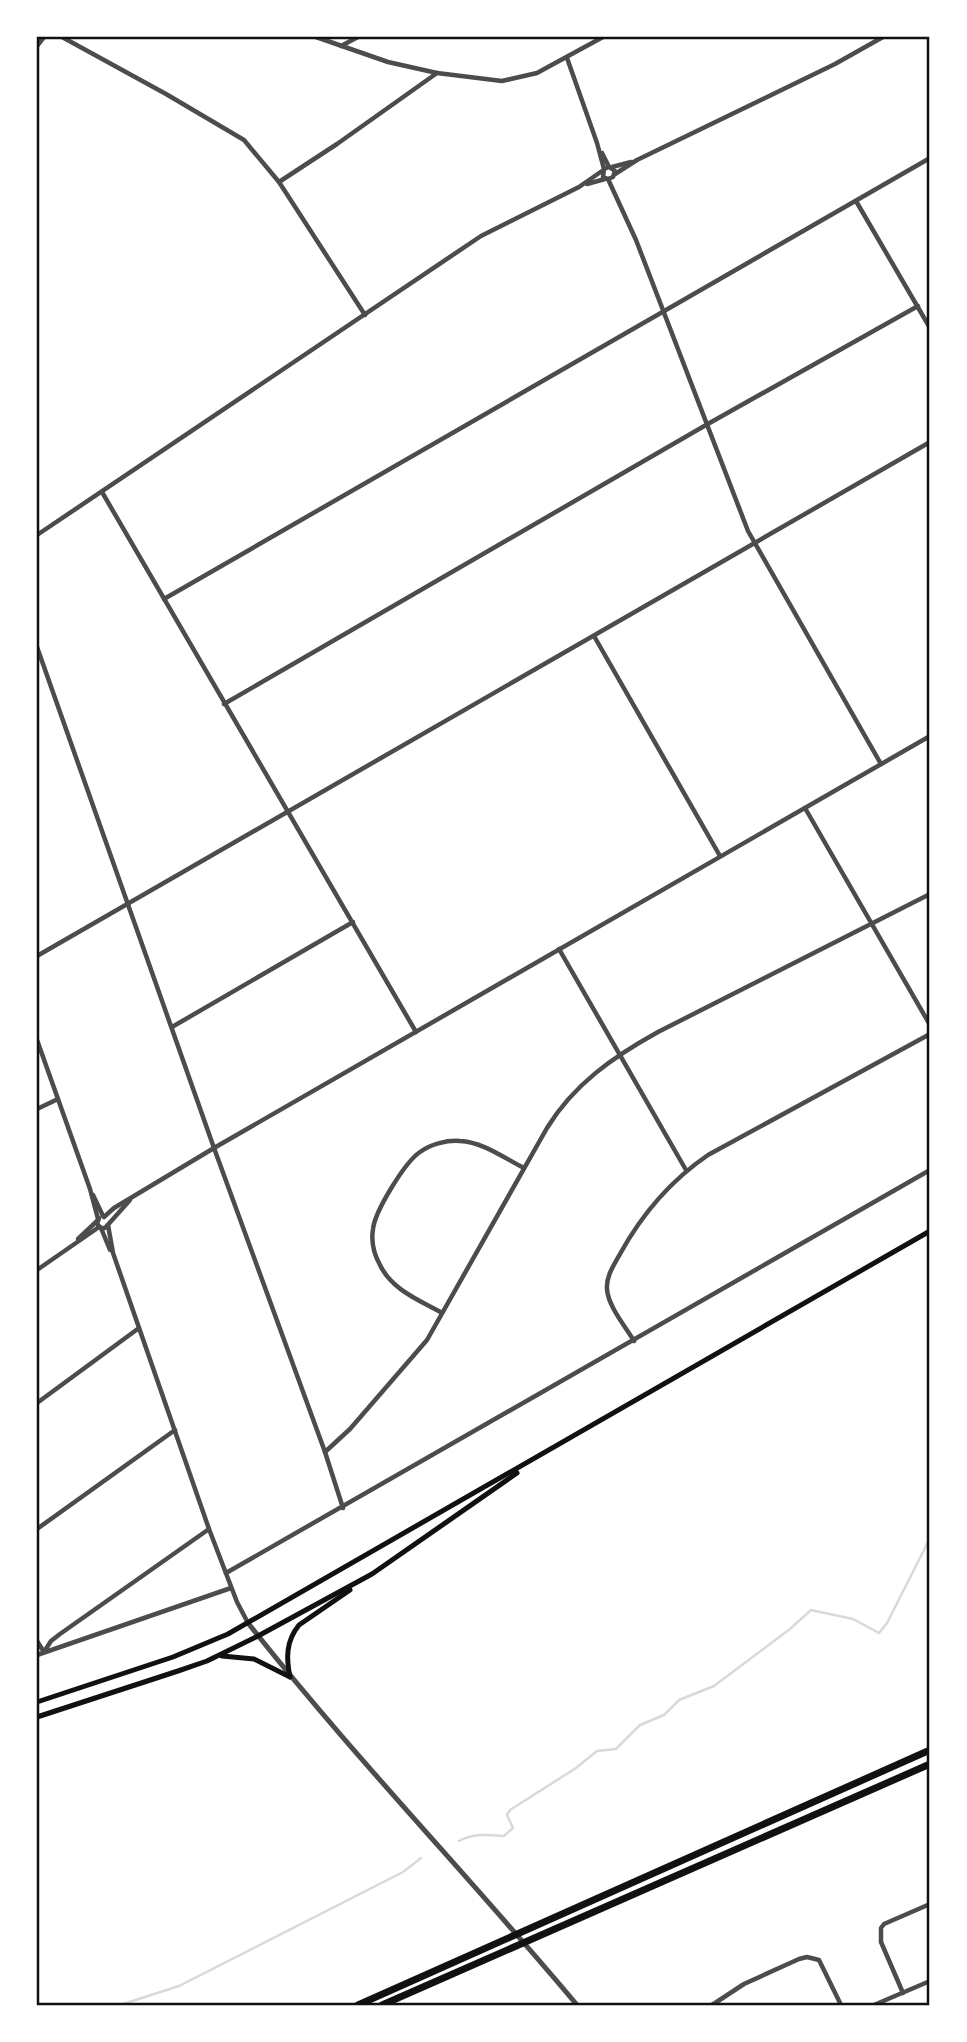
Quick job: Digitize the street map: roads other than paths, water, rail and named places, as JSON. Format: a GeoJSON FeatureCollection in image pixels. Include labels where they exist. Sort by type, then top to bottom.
{"type":"FeatureCollection","features":[{"type":"Feature","properties":{"kind":"highway"},"geometry":{"type":"LineString","coordinates":[[358,2005],[930,1750]]}},
{"type":"Feature","properties":{"kind":"highway"},"geometry":{"type":"LineString","coordinates":[[382,2005],[930,1764]]}},
{"type":"Feature","properties":{"kind":"main road"},"geometry":{"type":"LineString","coordinates":[[37,1702],[200,1647],[248,1623],[930,1231]]}},
{"type":"Feature","properties":{"kind":"main road"},"geometry":{"type":"LineString","coordinates":[[290,1678],[287,1655],[299,1625],[549,1451]]}},
{"type":"Feature","properties":{"kind":"main road"},"geometry":{"type":"LineString","coordinates":[[37,1717],[216,1657],[372,1574]]}},
{"type":"Feature","properties":{"kind":"main road"},"geometry":{"type":"LineString","coordinates":[[216,1657],[230,1655],[254,1658],[290,1678]]}},
{"type":"Feature","properties":{"kind":"street"},"geometry":{"type":"LineString","coordinates":[[37,46],[44,37]]}},
{"type":"Feature","properties":{"kind":"street"},"geometry":{"type":"LineString","coordinates":[[62,37],[238,136],[253,148],[365,315]]}},
{"type":"Feature","properties":{"kind":"street"},"geometry":{"type":"LineString","coordinates":[[316,37],[388,62],[437,73],[502,81],[529,76],[603,37]]}},
{"type":"Feature","properties":{"kind":"street"},"geometry":{"type":"LineString","coordinates":[[341,46],[358,37]]}},
{"type":"Feature","properties":{"kind":"street"},"geometry":{"type":"LineString","coordinates":[[579,187],[610,177],[637,160],[835,64],[883,37]]}},
{"type":"Feature","properties":{"kind":"street"},"geometry":{"type":"LineString","coordinates":[[567,58],[618,199],[754,544],[881,764]]}},
{"type":"Feature","properties":{"kind":"street"},"geometry":{"type":"LineString","coordinates":[[279,183],[437,73]]}},
{"type":"Feature","properties":{"kind":"street"},"geometry":{"type":"LineString","coordinates":[[164,599],[930,158]]}},
{"type":"Feature","properties":{"kind":"street"},"geometry":{"type":"LineString","coordinates":[[37,535],[490,231],[579,187],[607,168],[637,160]]}},
{"type":"Feature","properties":{"kind":"street"},"geometry":{"type":"LineString","coordinates":[[607,168],[610,177]]}},
{"type":"Feature","properties":{"kind":"street"},"geometry":{"type":"LineString","coordinates":[[856,201],[918,306],[928,317],[930,328]]}},
{"type":"Feature","properties":{"kind":"street"},"geometry":{"type":"LineString","coordinates":[[224,704],[706,425],[918,306]]}},
{"type":"Feature","properties":{"kind":"street"},"geometry":{"type":"LineString","coordinates":[[37,956],[930,442]]}},
{"type":"Feature","properties":{"kind":"street"},"geometry":{"type":"LineString","coordinates":[[102,492],[416,1032]]}},
{"type":"Feature","properties":{"kind":"street"},"geometry":{"type":"LineString","coordinates":[[594,636],[720,856]]}},
{"type":"Feature","properties":{"kind":"street"},"geometry":{"type":"LineString","coordinates":[[37,647],[343,1508]]}},
{"type":"Feature","properties":{"kind":"street"},"geometry":{"type":"LineString","coordinates":[[37,1270],[114,1208],[214,1148],[930,736]]}},
{"type":"Feature","properties":{"kind":"street"},"geometry":{"type":"LineString","coordinates":[[805,808],[930,1025]]}},
{"type":"Feature","properties":{"kind":"street"},"geometry":{"type":"LineString","coordinates":[[325,1452],[350,1429],[417,1353],[556,1113],[582,1084],[620,1053],[930,894]]}},
{"type":"Feature","properties":{"kind":"street"},"geometry":{"type":"LineString","coordinates":[[172,1027],[353,922]]}},
{"type":"Feature","properties":{"kind":"street"},"geometry":{"type":"LineString","coordinates":[[559,949],[686,1170]]}},
{"type":"Feature","properties":{"kind":"street"},"geometry":{"type":"LineString","coordinates":[[634,1341],[609,1298],[608,1278],[632,1232],[653,1204],[686,1170],[708,1155],[930,1034]]}},
{"type":"Feature","properties":{"kind":"street"},"geometry":{"type":"LineString","coordinates":[[37,1040],[209,1530],[231,1588],[248,1623],[290,1678],[474,1884],[577,2005]]}},
{"type":"Feature","properties":{"kind":"street"},"geometry":{"type":"LineString","coordinates":[[37,1110],[58,1098]]}},
{"type":"Feature","properties":{"kind":"street"},"geometry":{"type":"LineString","coordinates":[[442,1313],[399,1289],[387,1277],[373,1245],[373,1227],[377,1215],[411,1160],[422,1150],[438,1143],[472,1142],[524,1168]]}},
{"type":"Feature","properties":{"kind":"street"},"geometry":{"type":"LineString","coordinates":[[226,1573],[930,1170]]}},
{"type":"Feature","properties":{"kind":"street"},"geometry":{"type":"LineString","coordinates":[[108,1225],[133,1197]]}},
{"type":"Feature","properties":{"kind":"street"},"geometry":{"type":"LineString","coordinates":[[100,1221],[108,1219],[113,1253]]}},
{"type":"Feature","properties":{"kind":"street"},"geometry":{"type":"LineString","coordinates":[[100,1221],[108,1225]]}},
{"type":"Feature","properties":{"kind":"street"},"geometry":{"type":"LineString","coordinates":[[37,1403],[139,1328]]}},
{"type":"Feature","properties":{"kind":"street"},"geometry":{"type":"LineString","coordinates":[[37,1530],[175,1430]]}},
{"type":"Feature","properties":{"kind":"street"},"geometry":{"type":"LineString","coordinates":[[44,1652],[60,1634],[209,1530]]}},
{"type":"Feature","properties":{"kind":"street"},"geometry":{"type":"LineString","coordinates":[[37,1655],[231,1588]]}},
{"type":"Feature","properties":{"kind":"street"},"geometry":{"type":"LineString","coordinates":[[37,1641],[44,1652]]}},
{"type":"Feature","properties":{"kind":"street"},"geometry":{"type":"LineString","coordinates":[[903,1993],[881,1942],[881,1928],[884,1924],[930,1904]]}},
{"type":"Feature","properties":{"kind":"street"},"geometry":{"type":"LineString","coordinates":[[712,2005],[744,1984],[807,1957],[818,1960],[841,2005]]}},
{"type":"Feature","properties":{"kind":"street"},"geometry":{"type":"LineString","coordinates":[[874,2005],[930,1981]]}},
{"type":"Feature","properties":{"kind":"waterway"},"geometry":{"type":"LineString","coordinates":[[459,1841],[475,1836],[504,1836],[513,1828],[507,1815],[510,1810],[576,1768],[597,1751],[616,1749],[640,1725],[664,1715],[679,1700],[714,1686],[811,1610],[853,1619],[879,1633],[887,1623],[930,1538]]}},
{"type":"Feature","properties":{"kind":"waterway"},"geometry":{"type":"LineString","coordinates":[[120,2005],[179,1986],[403,1872],[421,1858]]}}]}
